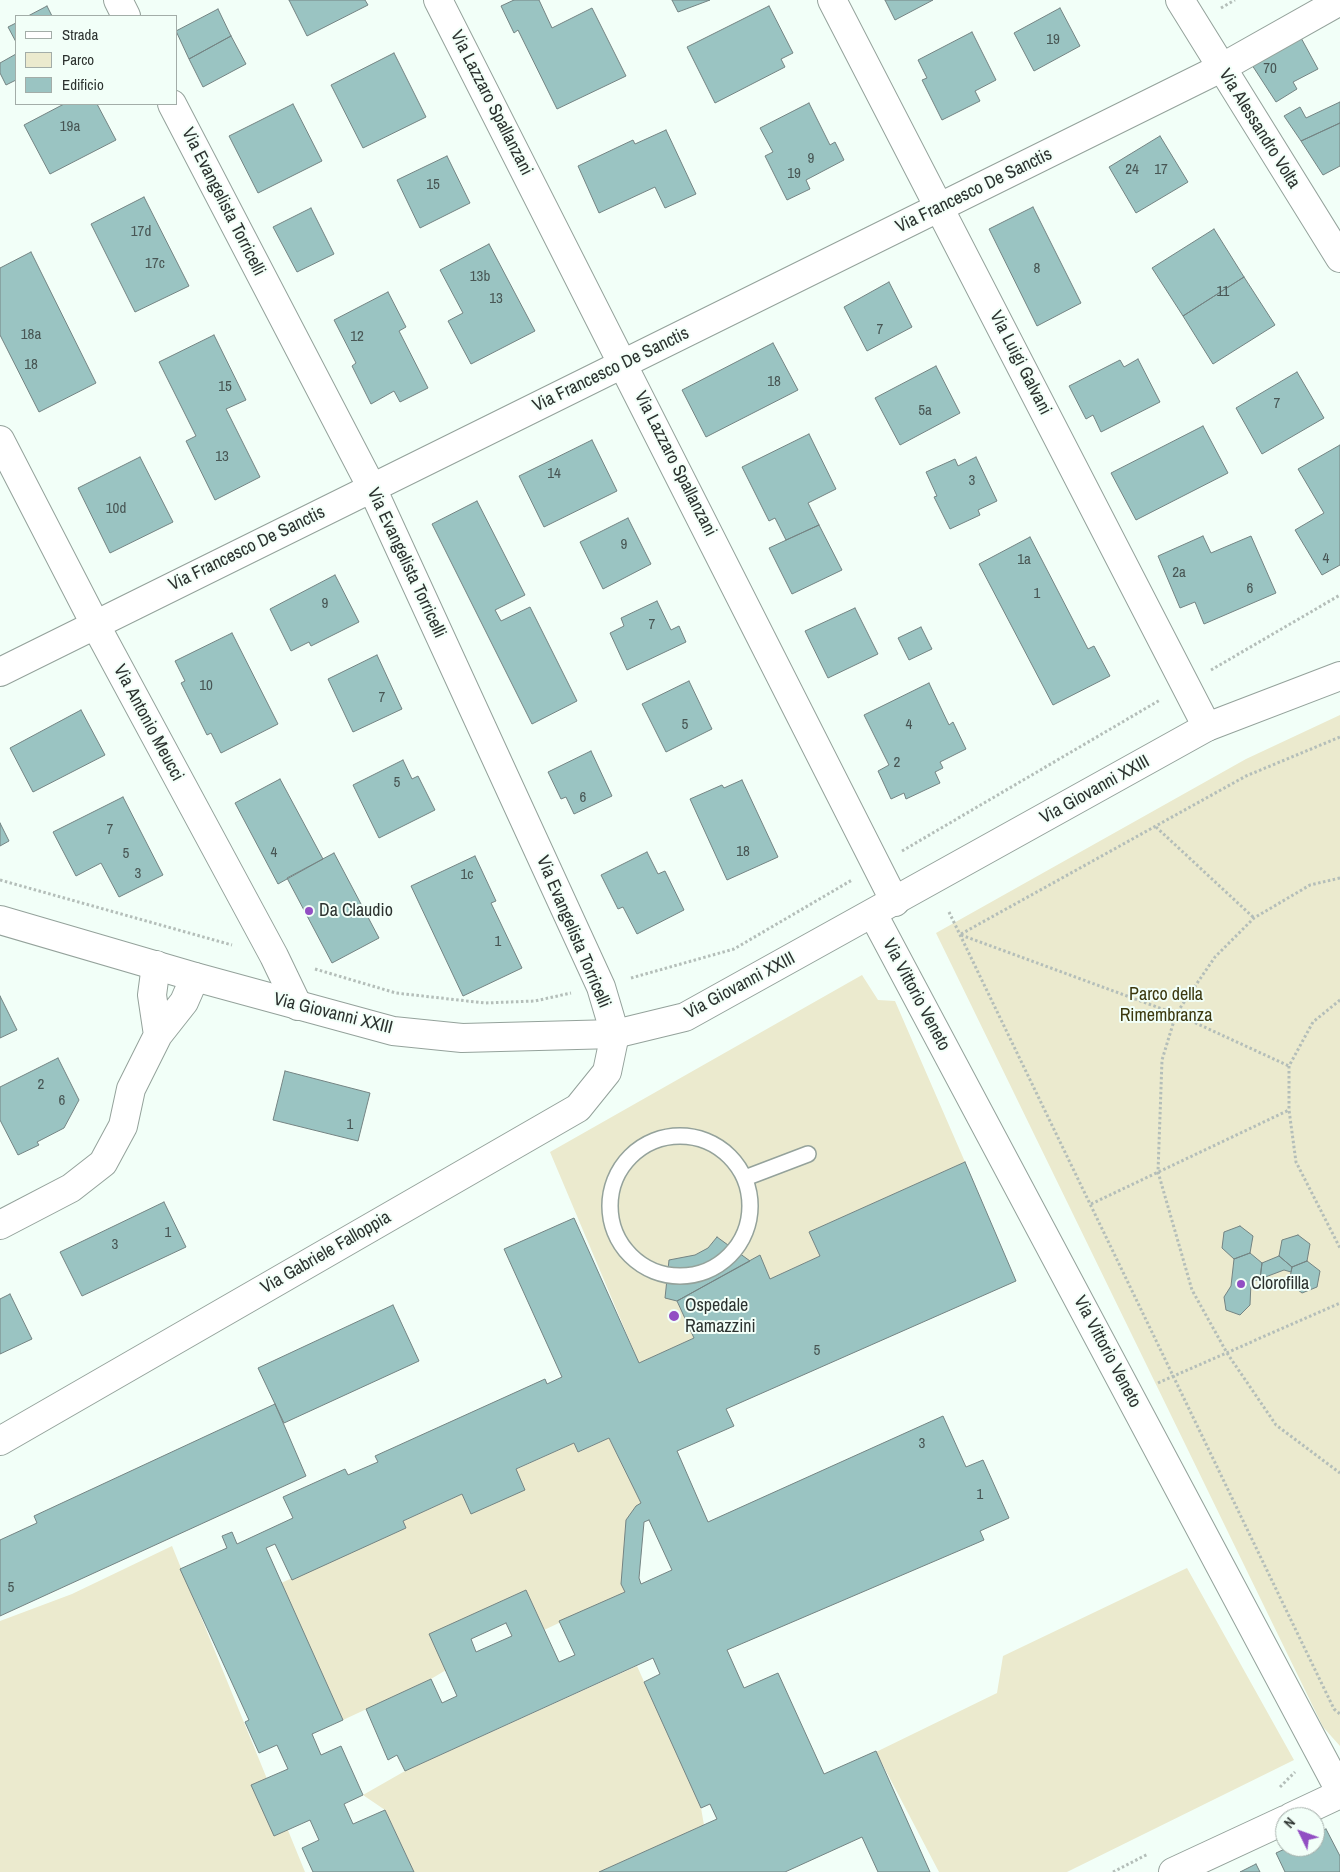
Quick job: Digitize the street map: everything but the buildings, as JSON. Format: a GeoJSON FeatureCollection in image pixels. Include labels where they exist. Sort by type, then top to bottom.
{"type":"FeatureCollection","features":[{"type":"Feature","properties":{"kind":"street"},"geometry":{"type":"LineString","coordinates":[[118,0],[126,15]]}},
{"type":"Feature","properties":{"kind":"street","name":"Via Lazzaro Spallanzani"},"geometry":{"type":"LineString","coordinates":[[438,0],[878,865],[884,908]]}},
{"type":"Feature","properties":{"kind":"street","name":"Via Luigi Galvani"},"geometry":{"type":"LineString","coordinates":[[832,0],[1207,727]]}},
{"type":"Feature","properties":{"kind":"street","name":"Via Alessandro Volta"},"geometry":{"type":"LineString","coordinates":[[1180,0],[1340,258]]}},
{"type":"Feature","properties":{"kind":"street","name":"Via Francesco De Sanctis"},"geometry":{"type":"LineString","coordinates":[[0,672],[1221,68],[1340,1]]}},
{"type":"Feature","properties":{"kind":"street","name":"Via Evangelista Torricelli"},"geometry":{"type":"LineString","coordinates":[[173,105],[372,488],[600,987],[615,1034]]}},
{"type":"Feature","properties":{"kind":"street","name":"Via Antonio Meucci"},"geometry":{"type":"LineString","coordinates":[[0,440],[95,624],[274,956],[298,1006]]}},
{"type":"Feature","properties":{"kind":"street","name":"Via Giovanni XXIII"},"geometry":{"type":"LineString","coordinates":[[4,924],[393,1031],[462,1038],[615,1034],[685,1017],[1207,727],[1340,676]]}},
{"type":"Feature","properties":{"kind":"street","name":"Via Vittorio Veneto"},"geometry":{"type":"LineString","coordinates":[[884,908],[1130,1395],[1340,1793]]}},
{"type":"Feature","properties":{"kind":"street"},"geometry":{"type":"LineString","coordinates":[[156,965],[152,995],[158,1035]]}},
{"type":"Feature","properties":{"kind":"street"},"geometry":{"type":"LineString","coordinates":[[0,1225],[71,1188],[103,1163],[123,1126],[131,1089],[158,1035],[184,1002],[195,977]]}},
{"type":"Feature","properties":{"kind":"street","name":"Via Gabriele Falloppia"},"geometry":{"type":"LineString","coordinates":[[0,1441],[578,1108],[607,1072],[615,1034]]}},
{"type":"Feature","properties":{"kind":"street"},"geometry":{"type":"LineString","coordinates":[[1311,1807],[1340,1793]]}},
{"type":"Feature","properties":{"kind":"street"},"geometry":{"type":"LineString","coordinates":[[1173,1872],[1275,1825]]}},
{"type":"Feature","properties":{"kind":"lane"},"geometry":{"type":"LineString","coordinates":[[676,1136],[697,1138],[717,1146],[733,1160],[745,1178],[750,1202],[748,1226],[737,1248],[719,1265],[697,1275],[673,1277],[649,1270],[630,1256],[616,1236],[609,1213],[613,1168],[655,1140],[676,1136]]}},
{"type":"Feature","properties":{"kind":"lane"},"geometry":{"type":"LineString","coordinates":[[745,1178],[808,1154]]}},
{"type":"Feature","properties":{"kind":"path"},"geometry":{"type":"LineString","coordinates":[[0,880],[274,956],[396,993],[484,1003],[534,1001],[600,987],[734,949],[1340,595]]}},
{"type":"Feature","properties":{"kind":"path"},"geometry":{"type":"LineString","coordinates":[[960,934],[1246,776],[1340,737]]}},
{"type":"Feature","properties":{"kind":"path"},"geometry":{"type":"LineString","coordinates":[[1156,826],[1254,918]]}},
{"type":"Feature","properties":{"kind":"path"},"geometry":{"type":"LineString","coordinates":[[1340,878],[1310,885],[1254,918],[1215,957],[1176,1014],[1162,1060],[1158,1172],[1192,1290],[1227,1353],[1276,1425],[1340,1473]]}},
{"type":"Feature","properties":{"kind":"path"},"geometry":{"type":"LineString","coordinates":[[949,912],[1334,1709],[1340,1714]]}},
{"type":"Feature","properties":{"kind":"path"},"geometry":{"type":"LineString","coordinates":[[960,934],[1176,1014],[1290,1066]]}},
{"type":"Feature","properties":{"kind":"path"},"geometry":{"type":"LineString","coordinates":[[1340,1000],[1313,1022],[1290,1066],[1289,1110],[1296,1162],[1325,1223],[1340,1248]]}},
{"type":"Feature","properties":{"kind":"path"},"geometry":{"type":"LineString","coordinates":[[1091,1204],[1289,1110]]}},
{"type":"Feature","properties":{"kind":"path"},"geometry":{"type":"LineString","coordinates":[[1130,1395],[1340,1304]]}},
{"type":"Feature","properties":{"kind":"path"},"geometry":{"type":"LineString","coordinates":[[1279,1788],[1295,1773],[1297,1767]]}},
{"type":"Feature","properties":{"kind":"path"},"geometry":{"type":"LineString","coordinates":[[1113,1872],[1156,1850]]}},
{"type":"Feature","properties":{"kind":"green space","name":"Parco della Rimembranza"},"geometry":{"type":"Polygon","coordinates":[[[1340,715],[1340,1746],[1323,1727],[936,933],[1246,759],[1340,715]]]}},
{"type":"Feature","properties":{"kind":"green space"},"geometry":{"type":"Polygon","coordinates":[[[862,975],[878,1000],[895,1001],[965,1162],[809,1232],[820,1256],[770,1279],[677,1301],[694,1338],[639,1363],[550,1152],[862,975]]]}},
{"type":"Feature","properties":{"kind":"green space"},"geometry":{"type":"Polygon","coordinates":[[[609,1438],[641,1503],[625,1592],[544,1630],[526,1590],[430,1634],[446,1670],[431,1679],[343,1720],[281,1583],[406,1528],[403,1521],[574,1443],[579,1452],[609,1438]]]}},
{"type":"Feature","properties":{"kind":"green space"},"geometry":{"type":"Polygon","coordinates":[[[172,1546],[305,1872],[0,1872],[0,1621],[72,1594],[172,1546]]]}},
{"type":"Feature","properties":{"kind":"green space"},"geometry":{"type":"Polygon","coordinates":[[[1187,1568],[1294,1760],[1067,1872],[939,1872],[876,1752],[997,1693],[1003,1656],[1187,1568]]]}},
{"type":"Feature","properties":{"kind":"green space"},"geometry":{"type":"Polygon","coordinates":[[[637,1666],[701,1808],[704,1825],[599,1872],[414,1872],[385,1810],[363,1795],[405,1771],[637,1666]]]}},
{"type":"Feature","properties":{"kind":"place","name":"Da Claudio"},"geometry":{"type":"Point","coordinates":[309,911]}},
{"type":"Feature","properties":{"kind":"place","name":"Clorofilla"},"geometry":{"type":"Point","coordinates":[1241,1284]}},
{"type":"Feature","properties":{"kind":"place","name":"Ospedale Ramazzini"},"geometry":{"type":"Point","coordinates":[674,1316]}}]}
